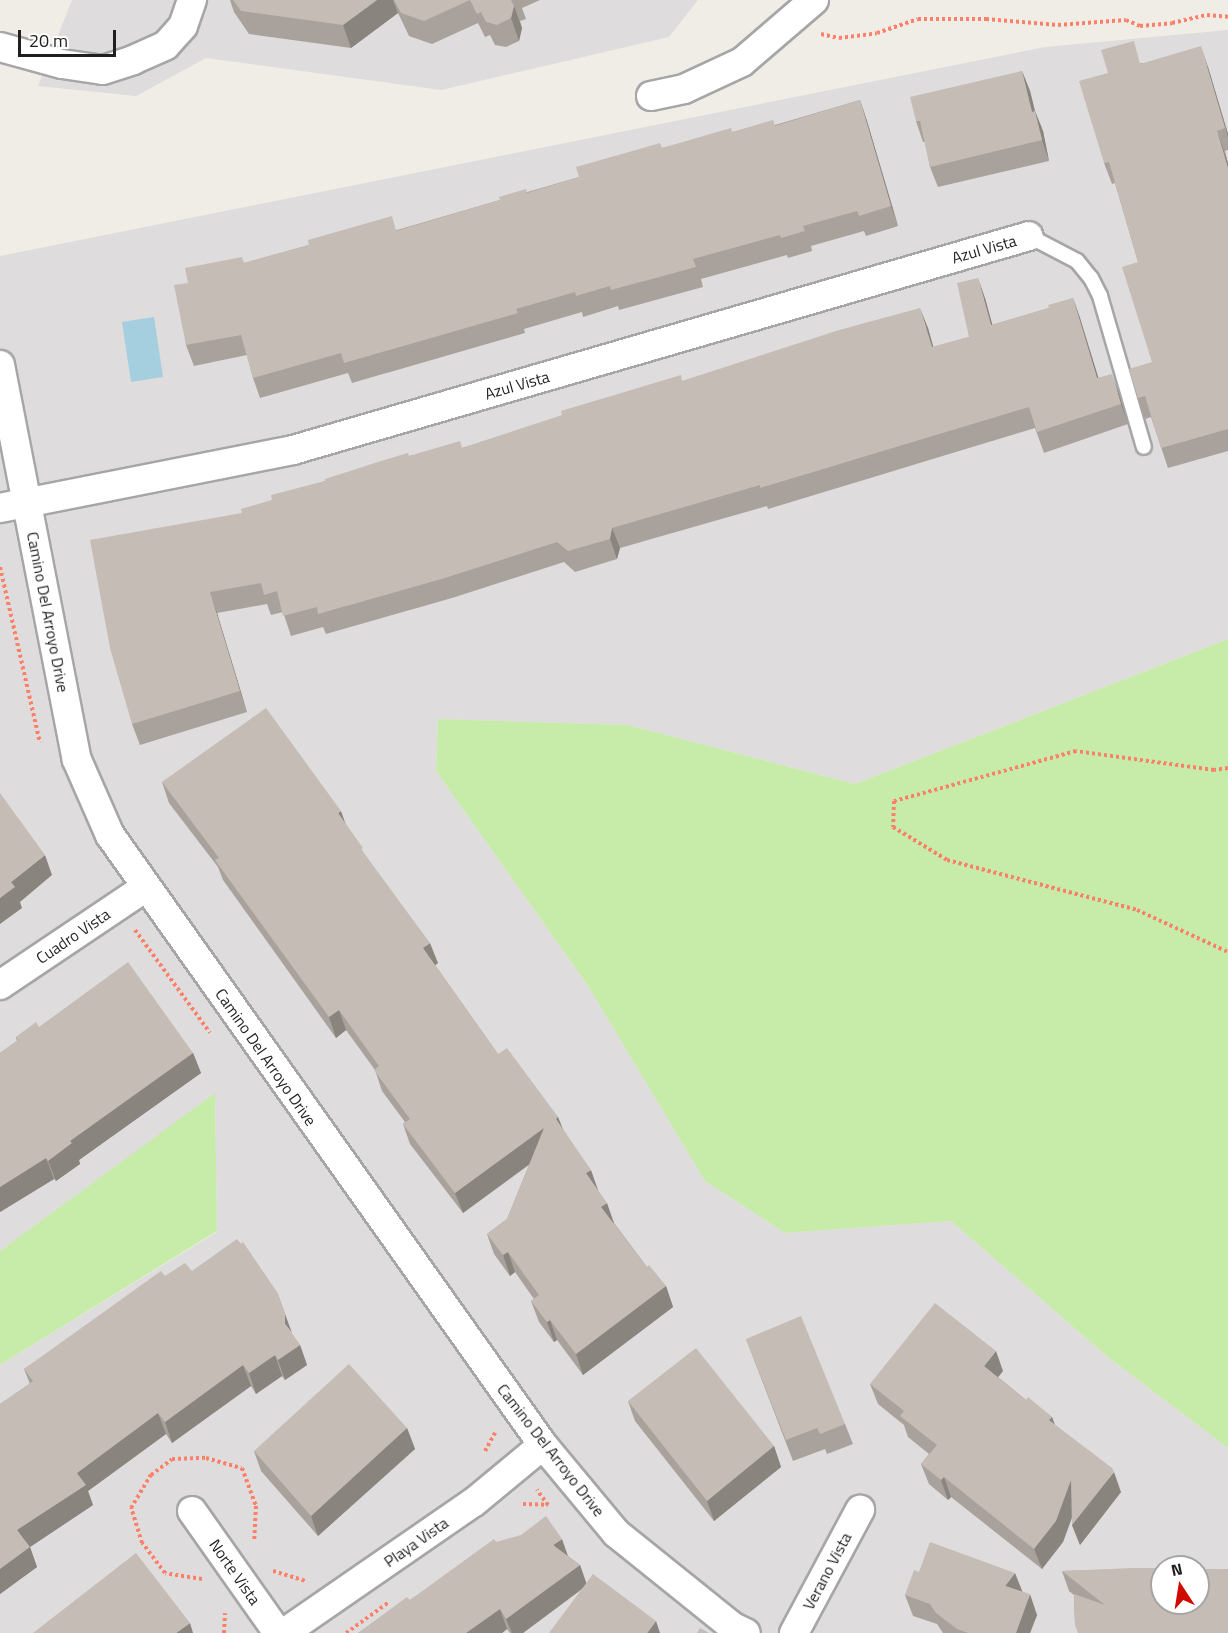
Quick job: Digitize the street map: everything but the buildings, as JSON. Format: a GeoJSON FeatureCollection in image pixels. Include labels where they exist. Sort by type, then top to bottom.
{"type":"FeatureCollection","features":[{"type":"Feature","properties":{"kind":"street"},"geometry":{"type":"LineString","coordinates":[[0,47],[62,64],[103,70],[134,60],[166,45],[183,27],[192,0]]}},
{"type":"Feature","properties":{"kind":"street"},"geometry":{"type":"LineString","coordinates":[[651,96],[684,89],[742,62],[814,0]]}},
{"type":"Feature","properties":{"kind":"street","name":"Azul Vista"},"geometry":{"type":"LineString","coordinates":[[14,505],[293,450],[1029,236]]}},
{"type":"Feature","properties":{"kind":"street","name":"Camino Del Arroyo Drive"},"geometry":{"type":"LineString","coordinates":[[0,365],[14,505],[77,760],[110,835],[543,1445],[616,1533],[733,1627],[746,1633]]}},
{"type":"Feature","properties":{"kind":"street","name":"Cuadro Vista"},"geometry":{"type":"LineString","coordinates":[[0,985],[146,887]]}},
{"type":"Feature","properties":{"kind":"street","name":"Playa Vista"},"geometry":{"type":"LineString","coordinates":[[284,1633],[474,1502],[543,1445]]}},
{"type":"Feature","properties":{"kind":"street","name":"Verano Vista"},"geometry":{"type":"LineString","coordinates":[[794,1633],[860,1510]]}},
{"type":"Feature","properties":{"kind":"street","name":"Norte Vista"},"geometry":{"type":"LineString","coordinates":[[192,1511],[278,1633]]}},
{"type":"Feature","properties":{"kind":"lane"},"geometry":{"type":"LineString","coordinates":[[1029,236],[1077,261],[1091,278],[1100,296],[1144,447]]}},
{"type":"Feature","properties":{"kind":"path"},"geometry":{"type":"LineString","coordinates":[[786,24],[839,38],[877,33],[918,19],[986,19],[1058,25],[1126,20],[1140,26],[1172,23],[1207,15],[1228,18]]}},
{"type":"Feature","properties":{"kind":"path"},"geometry":{"type":"LineString","coordinates":[[1228,768],[1214,770],[1076,751],[894,801],[893,827],[947,860],[1137,910],[1228,952]]}},
{"type":"Feature","properties":{"kind":"shaded area"},"geometry":{"type":"Polygon","coordinates":[[[72,0],[698,0],[669,37],[441,90],[206,58],[136,96],[38,86],[72,0]]]}},
{"type":"Feature","properties":{"kind":"shaded area"},"geometry":{"type":"Polygon","coordinates":[[[1228,30],[1228,639],[855,784],[628,725],[438,719],[436,771],[588,986],[705,1181],[785,1233],[951,1221],[1109,1358],[1228,1448],[1228,1633],[0,1633],[0,1365],[217,1232],[215,1094],[0,1251],[0,256],[1045,47],[1228,30]]]}},
{"type":"Feature","properties":{"kind":"green space"},"geometry":{"type":"Polygon","coordinates":[[[1228,639],[1228,1448],[1109,1358],[951,1221],[785,1233],[705,1181],[588,986],[436,771],[438,719],[628,725],[855,784],[1228,639]]]}},
{"type":"Feature","properties":{"kind":"green space"},"geometry":{"type":"Polygon","coordinates":[[[215,1093],[217,1231],[0,1365],[0,1251],[215,1093]]]}},
{"type":"Feature","properties":{"kind":"water"},"geometry":{"type":"Polygon","coordinates":[[[154,317],[163,377],[131,382],[122,322],[154,317]]]}}]}
